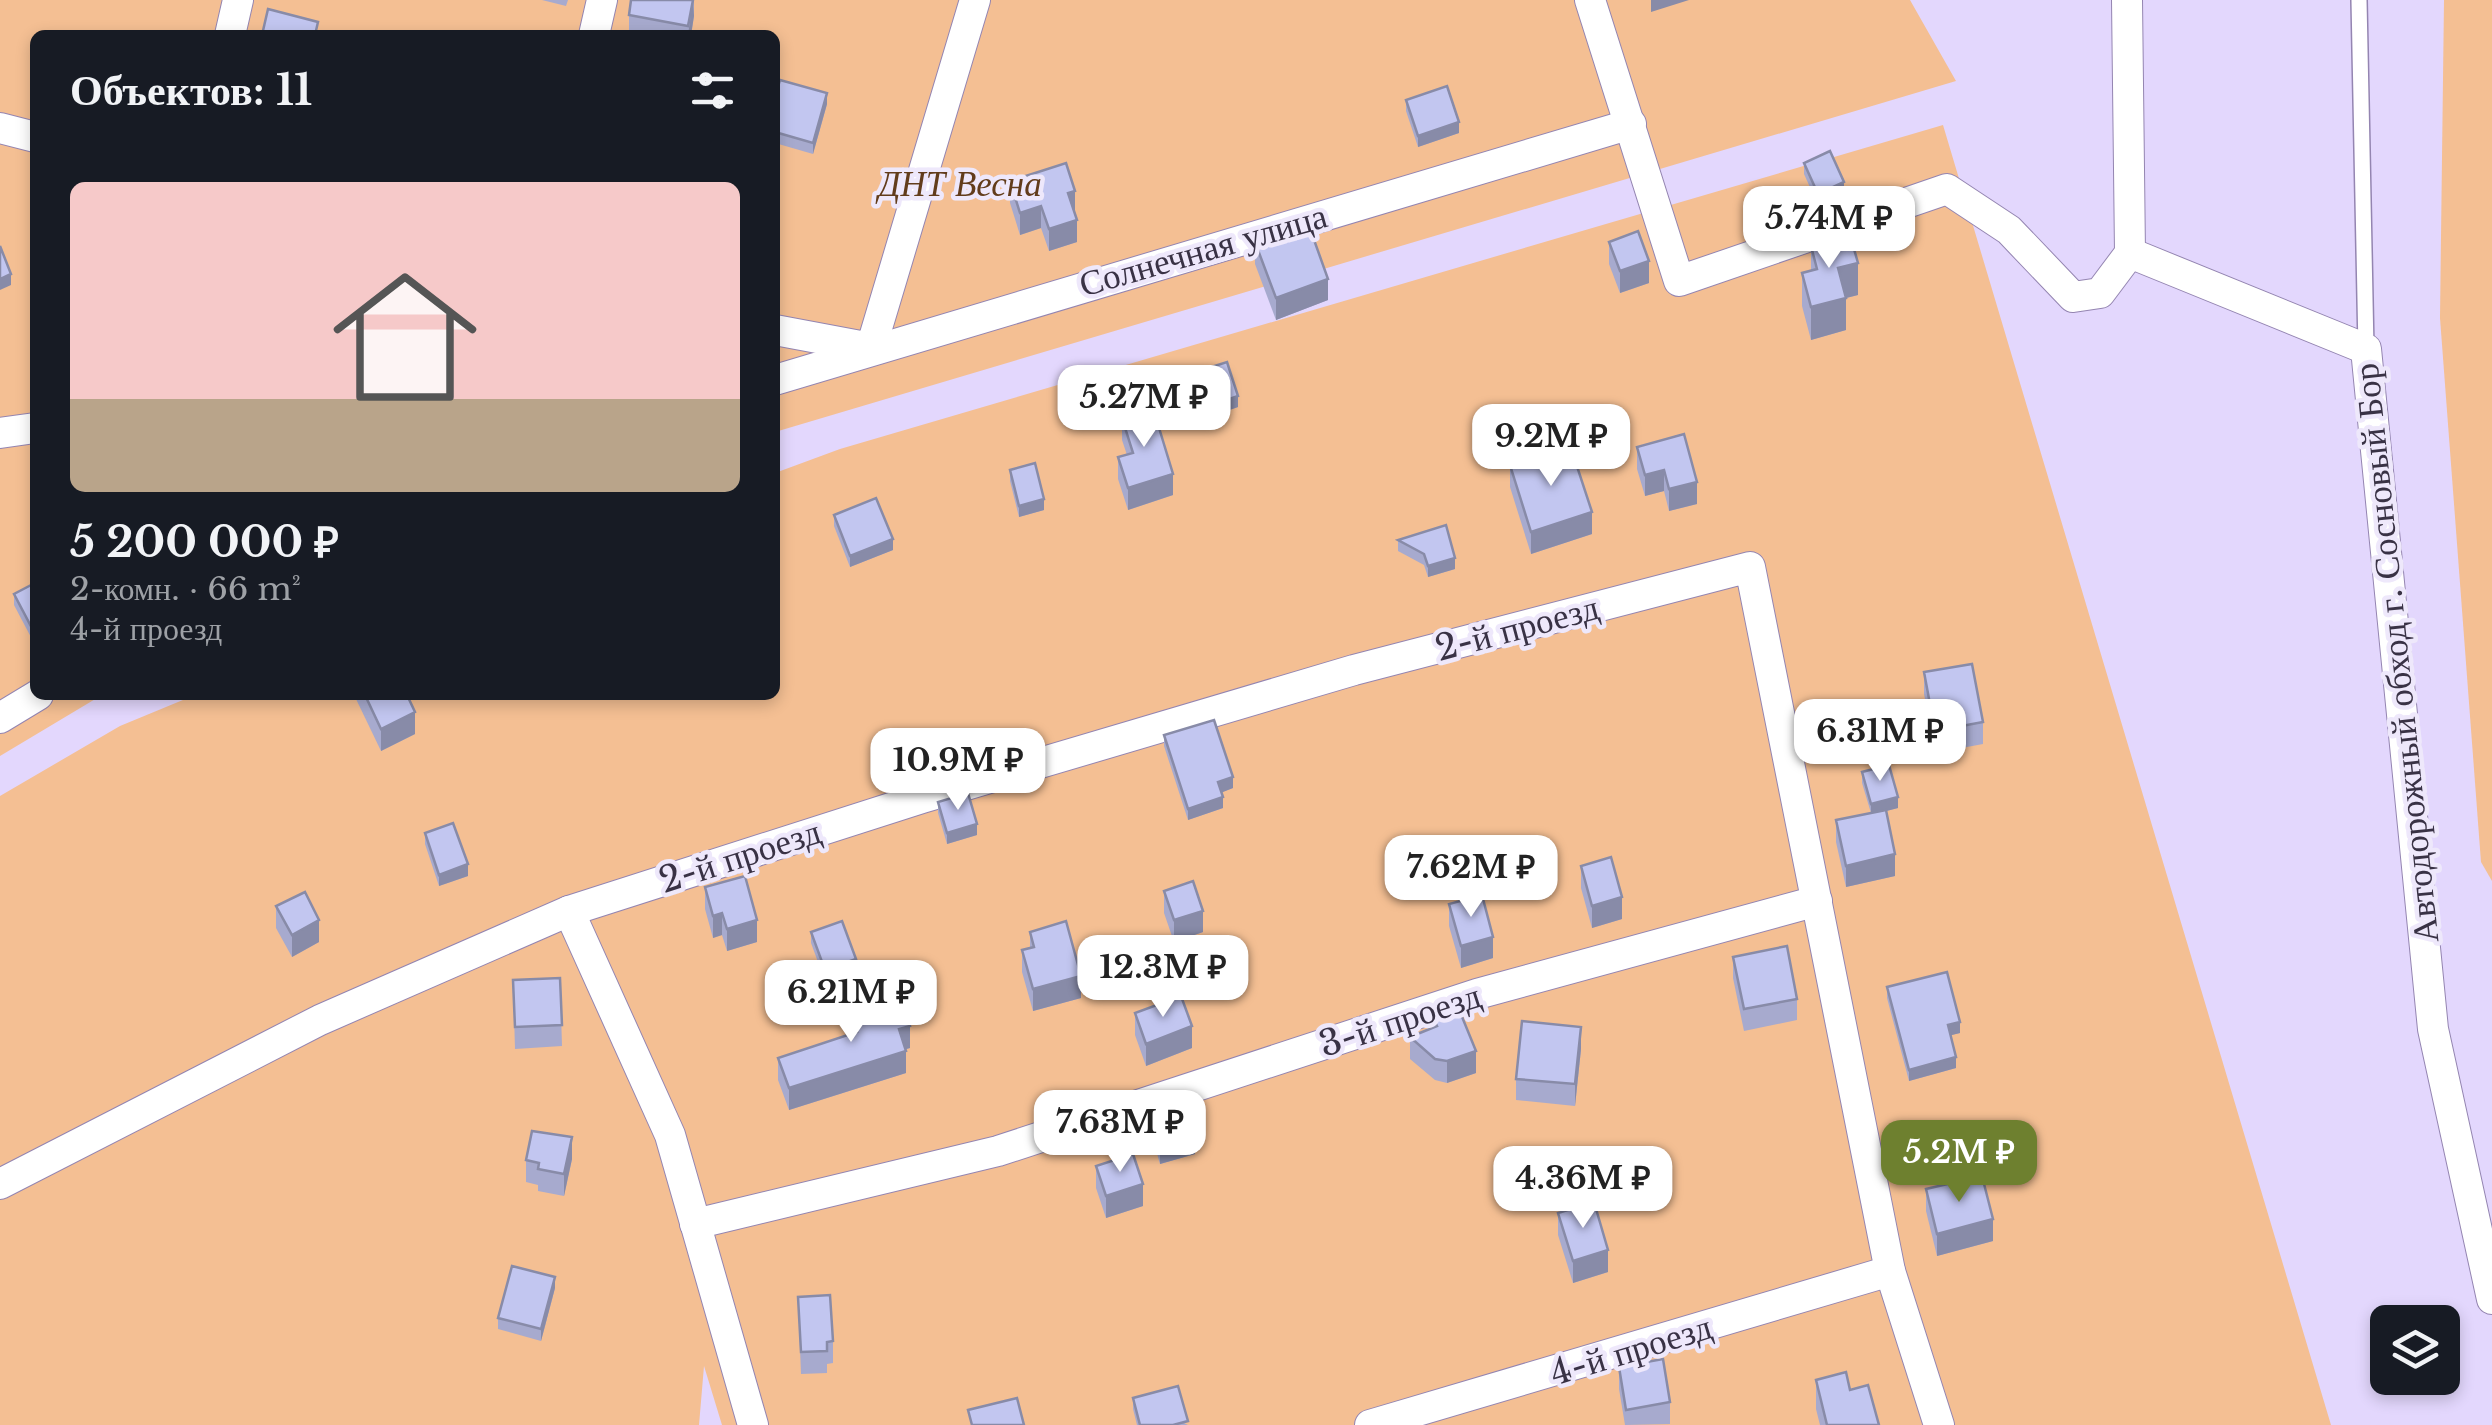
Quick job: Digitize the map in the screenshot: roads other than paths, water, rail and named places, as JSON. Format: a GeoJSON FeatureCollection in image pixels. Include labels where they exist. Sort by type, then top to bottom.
{"type":"FeatureCollection","features":[{"type":"Feature","properties":{"kind":"street"},"geometry":{"type":"LineString","coordinates":[[231,30],[238,0]]}},
{"type":"Feature","properties":{"kind":"street"},"geometry":{"type":"LineString","coordinates":[[595,30],[602,0]]}},
{"type":"Feature","properties":{"kind":"street"},"geometry":{"type":"LineString","coordinates":[[780,331],[871,348],[976,0]]}},
{"type":"Feature","properties":{"kind":"street"},"geometry":{"type":"LineString","coordinates":[[1590,0],[1679,281],[1947,189],[2009,230],[2072,297],[2100,292],[2130,253],[2127,0]]}},
{"type":"Feature","properties":{"kind":"street","name":"Солнечная улица"},"geometry":{"type":"LineString","coordinates":[[780,378],[871,348],[1631,124]]}},
{"type":"Feature","properties":{"kind":"street"},"geometry":{"type":"LineString","coordinates":[[0,128],[30,136]]}},
{"type":"Feature","properties":{"kind":"street"},"geometry":{"type":"LineString","coordinates":[[2130,253],[2366,348]]}},
{"type":"Feature","properties":{"kind":"street","name":"Автодорожный обход г. Сосновый Бор"},"geometry":{"type":"LineString","coordinates":[[2366,348],[2433,1029],[2492,1299]]}},
{"type":"Feature","properties":{"kind":"street"},"geometry":{"type":"LineString","coordinates":[[0,433],[30,429]]}},
{"type":"Feature","properties":{"kind":"street","name":"2-й проезд"},"geometry":{"type":"LineString","coordinates":[[0,1184],[320,1020],[569,911],[922,798],[1354,670],[1750,567],[1818,901]]}},
{"type":"Feature","properties":{"kind":"street"},"geometry":{"type":"LineString","coordinates":[[0,718],[30,700]]}},
{"type":"Feature","properties":{"kind":"street"},"geometry":{"type":"LineString","coordinates":[[1818,901],[1890,1271],[1939,1425]]}},
{"type":"Feature","properties":{"kind":"street","name":"3-й проезд"},"geometry":{"type":"LineString","coordinates":[[696,1224],[998,1151],[1477,994],[1818,901]]}},
{"type":"Feature","properties":{"kind":"street"},"geometry":{"type":"LineString","coordinates":[[569,911],[670,1135],[753,1425]]}},
{"type":"Feature","properties":{"kind":"street","name":"4-й проезд"},"geometry":{"type":"LineString","coordinates":[[1370,1425],[1890,1271]]}},
{"type":"Feature","properties":{"kind":"lane","name":"Автодорожный обход г. Сосновый Бор"},"geometry":{"type":"LineString","coordinates":[[2359,0],[2366,348]]}},
{"type":"Feature","properties":{"kind":"park label","name":"ДНТ Весна"},"geometry":{"type":"Point","coordinates":[960,184]}}]}
